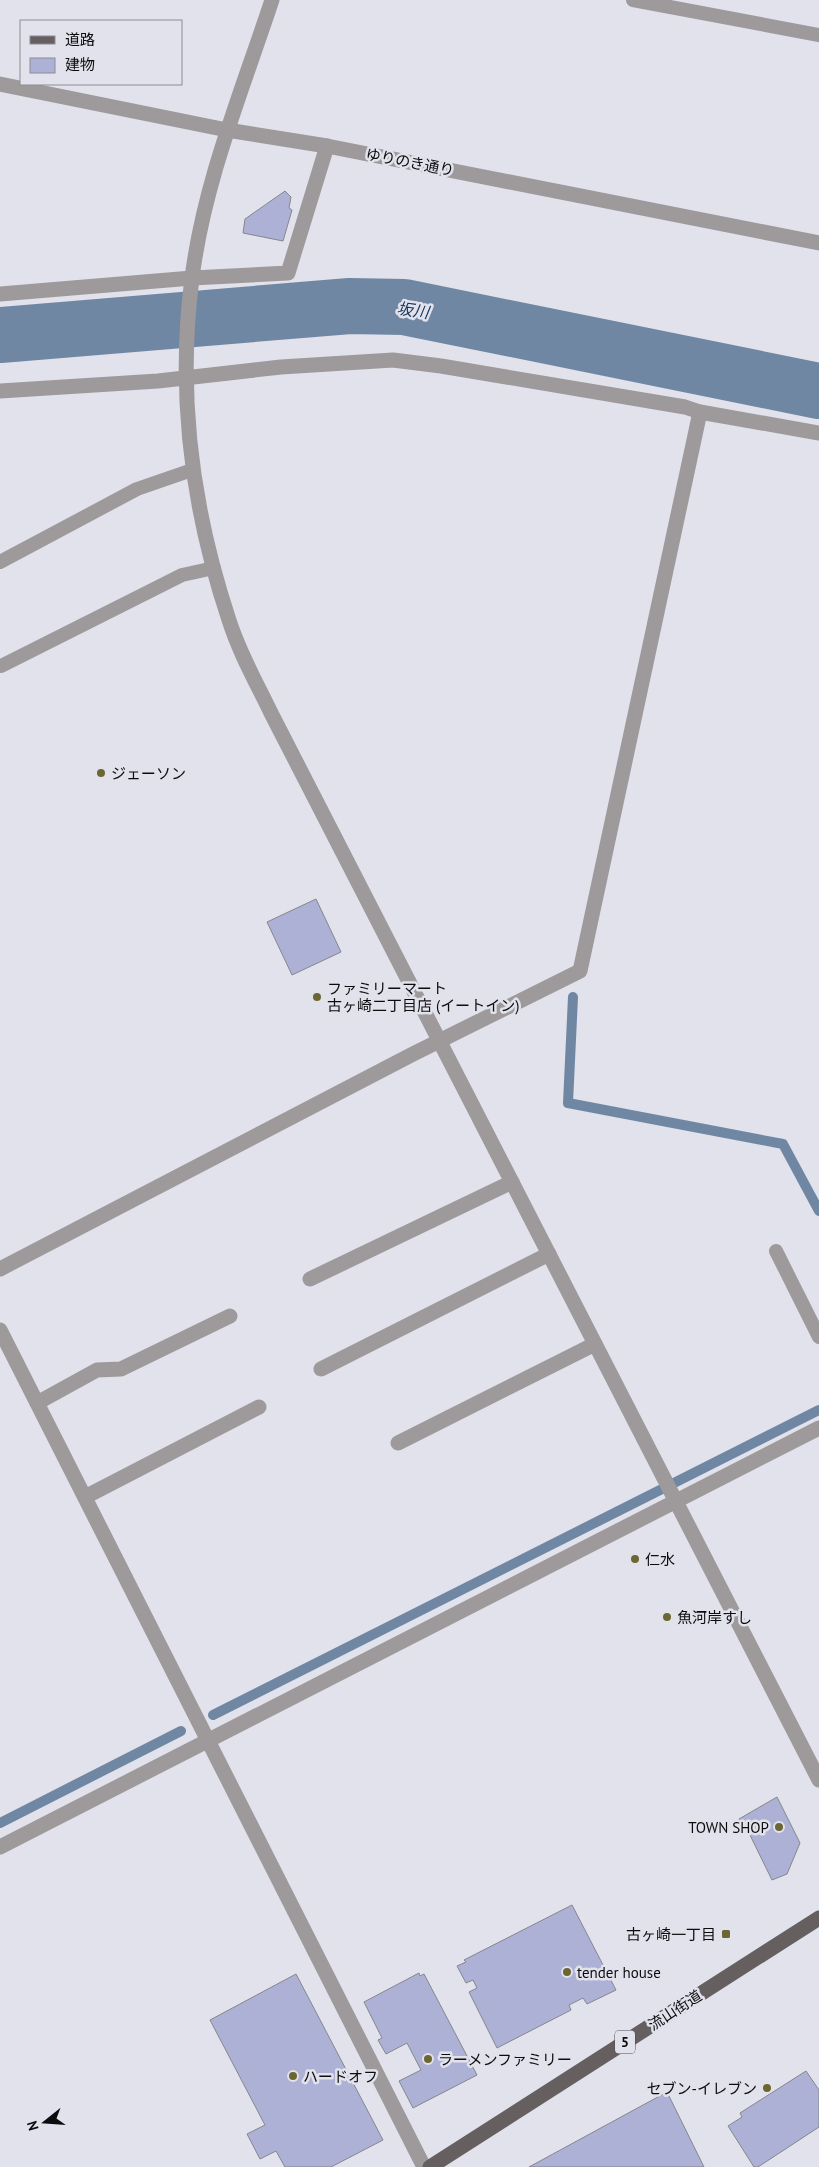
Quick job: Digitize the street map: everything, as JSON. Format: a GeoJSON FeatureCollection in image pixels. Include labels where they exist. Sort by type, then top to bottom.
{"type":"FeatureCollection","features":[{"type":"Feature","properties":{"kind":"main road","name":"流山街道"},"geometry":{"type":"LineString","coordinates":[[430,2167],[819,1918]]}},
{"type":"Feature","properties":{"kind":"street"},"geometry":{"type":"LineString","coordinates":[[272,0],[227,130],[210,192],[192,283],[185,363],[192,470],[200,514],[229,621],[248,666],[819,1780]]}},
{"type":"Feature","properties":{"kind":"street","name":"ゆりのき通り"},"geometry":{"type":"LineString","coordinates":[[0,84],[227,130],[327,146],[819,243]]}},
{"type":"Feature","properties":{"kind":"street"},"geometry":{"type":"LineString","coordinates":[[0,294],[192,283],[288,273],[327,146]]}},
{"type":"Feature","properties":{"kind":"street"},"geometry":{"type":"LineString","coordinates":[[0,391],[186,378],[281,367],[393,360],[636,398],[685,407],[700,412],[819,432]]}},
{"type":"Feature","properties":{"kind":"street"},"geometry":{"type":"LineString","coordinates":[[0,1269],[580,971],[700,412]]}},
{"type":"Feature","properties":{"kind":"street"},"geometry":{"type":"LineString","coordinates":[[310,1279],[512,1182]]}},
{"type":"Feature","properties":{"kind":"street"},"geometry":{"type":"LineString","coordinates":[[321,1369],[549,1254]]}},
{"type":"Feature","properties":{"kind":"street"},"geometry":{"type":"LineString","coordinates":[[38,1403],[97,1370],[121,1369],[230,1316]]}},
{"type":"Feature","properties":{"kind":"street"},"geometry":{"type":"LineString","coordinates":[[0,1330],[210,1741],[424,2167]]}},
{"type":"Feature","properties":{"kind":"street"},"geometry":{"type":"LineString","coordinates":[[398,1443],[595,1344]]}},
{"type":"Feature","properties":{"kind":"street"},"geometry":{"type":"LineString","coordinates":[[85,1497],[259,1407]]}},
{"type":"Feature","properties":{"kind":"street"},"geometry":{"type":"LineString","coordinates":[[0,1847],[819,1428]]}},
{"type":"Feature","properties":{"kind":"lane"},"geometry":{"type":"LineString","coordinates":[[633,0],[819,35]]}},
{"type":"Feature","properties":{"kind":"lane"},"geometry":{"type":"LineString","coordinates":[[0,562],[137,489],[192,470]]}},
{"type":"Feature","properties":{"kind":"lane"},"geometry":{"type":"LineString","coordinates":[[1,666],[182,575],[214,568]]}},
{"type":"Feature","properties":{"kind":"lane"},"geometry":{"type":"LineString","coordinates":[[776,1251],[819,1337]]}},
{"type":"Feature","properties":{"kind":"building"},"geometry":{"type":"Polygon","coordinates":[[[285,191],[291,197],[289,208],[292,210],[283,241],[243,233],[245,219],[285,191]]]}},
{"type":"Feature","properties":{"kind":"building"},"geometry":{"type":"Polygon","coordinates":[[[316,899],[341,952],[292,975],[267,922],[316,899]]]}},
{"type":"Feature","properties":{"kind":"building"},"geometry":{"type":"Polygon","coordinates":[[[777,1797],[800,1843],[787,1874],[772,1880],[747,1829],[744,1830],[739,1819],[777,1797]]]}},
{"type":"Feature","properties":{"kind":"building"},"geometry":{"type":"Polygon","coordinates":[[[572,1905],[616,1990],[587,2004],[583,1998],[569,2005],[571,2010],[497,2048],[469,1992],[477,1988],[473,1980],[466,1983],[457,1966],[466,1962],[464,1960],[572,1905]]]}},
{"type":"Feature","properties":{"kind":"building"},"geometry":{"type":"Polygon","coordinates":[[[419,1973],[420,1976],[424,1974],[477,2075],[413,2108],[399,2081],[421,2070],[407,2043],[386,2054],[378,2040],[382,2038],[364,2002],[419,1973]]]}},
{"type":"Feature","properties":{"kind":"building"},"geometry":{"type":"Polygon","coordinates":[[[296,1974],[383,2140],[331,2167],[285,2167],[276,2151],[260,2159],[247,2134],[265,2125],[210,2020],[296,1974]]]}},
{"type":"Feature","properties":{"kind":"building"},"geometry":{"type":"Polygon","coordinates":[[[806,2071],[819,2090],[819,2127],[758,2167],[754,2167],[728,2126],[742,2117],[740,2113],[806,2071]]]}},
{"type":"Feature","properties":{"kind":"building"},"geometry":{"type":"Polygon","coordinates":[[[667,2092],[704,2167],[529,2167],[667,2092]]]}},
{"type":"Feature","properties":{"kind":"waterway","name":"坂川"},"geometry":{"type":"LineString","coordinates":[[0,335],[350,306],[404,307],[819,391]]}},
{"type":"Feature","properties":{"kind":"waterway"},"geometry":{"type":"LineString","coordinates":[[573,997],[568,1103],[783,1144],[819,1211]]}},
{"type":"Feature","properties":{"kind":"waterway"},"geometry":{"type":"LineString","coordinates":[[213,1715],[819,1410]]}},
{"type":"Feature","properties":{"kind":"waterway"},"geometry":{"type":"LineString","coordinates":[[0,1823],[181,1731]]}},
{"type":"Feature","properties":{"kind":"place","name":"ジェーソン"},"geometry":{"type":"Point","coordinates":[101,773]}},
{"type":"Feature","properties":{"kind":"place","name":"ファミリーマート 古ヶ崎二丁目店 (イートイン)"},"geometry":{"type":"Point","coordinates":[317,997]}},
{"type":"Feature","properties":{"kind":"place","name":"仁水"},"geometry":{"type":"Point","coordinates":[635,1559]}},
{"type":"Feature","properties":{"kind":"place","name":"魚河岸すし"},"geometry":{"type":"Point","coordinates":[667,1617]}},
{"type":"Feature","properties":{"kind":"place","name":"TOWN SHOP"},"geometry":{"type":"Point","coordinates":[779,1827]}},
{"type":"Feature","properties":{"kind":"place","name":"古ヶ崎一丁目"},"geometry":{"type":"Point","coordinates":[726,1934]}},
{"type":"Feature","properties":{"kind":"place","name":"tender house"},"geometry":{"type":"Point","coordinates":[567,1972]}},
{"type":"Feature","properties":{"kind":"place","name":"ラーメンファミリー"},"geometry":{"type":"Point","coordinates":[428,2059]}},
{"type":"Feature","properties":{"kind":"place","name":"ハードオフ"},"geometry":{"type":"Point","coordinates":[293,2076]}},
{"type":"Feature","properties":{"kind":"place","name":"セブン-イレブン"},"geometry":{"type":"Point","coordinates":[767,2088]}}]}
